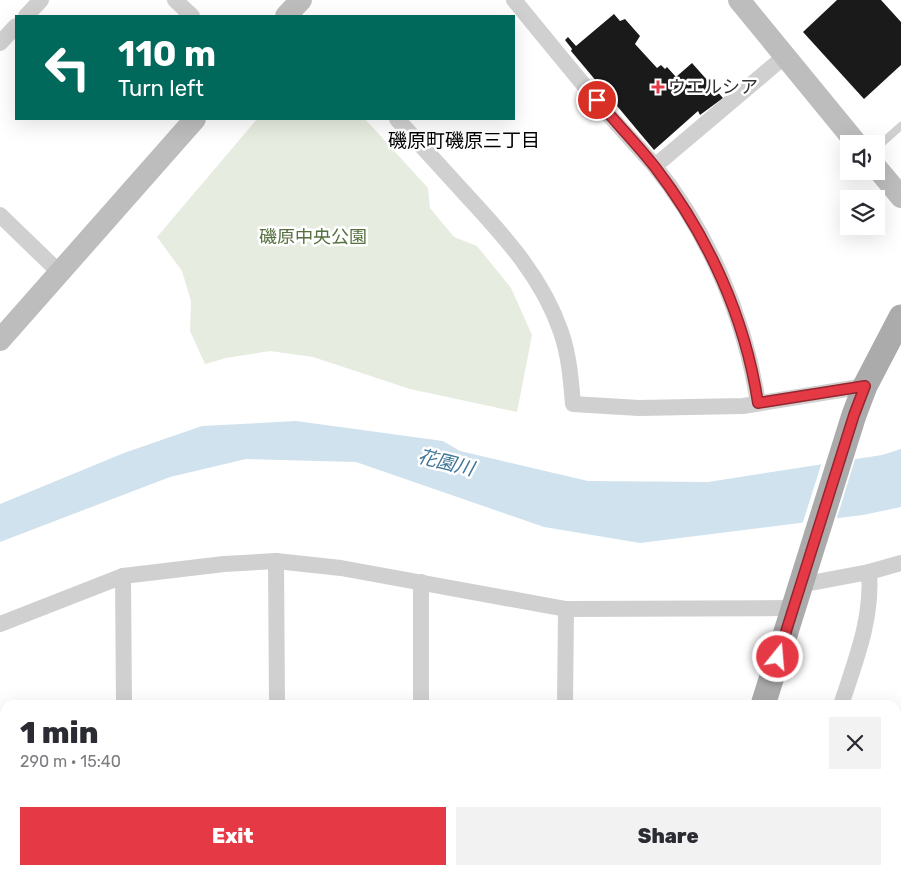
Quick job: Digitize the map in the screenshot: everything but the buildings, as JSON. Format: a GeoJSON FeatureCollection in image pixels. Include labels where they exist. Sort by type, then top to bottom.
{"type":"FeatureCollection","features":[{"type":"Feature","properties":{"kind":"main road"},"geometry":{"type":"LineString","coordinates":[[765,700],[854,415],[865,386],[901,317]]}},
{"type":"Feature","properties":{"kind":"street"},"geometry":{"type":"LineString","coordinates":[[27,15],[41,0]]}},
{"type":"Feature","properties":{"kind":"street"},"geometry":{"type":"LineString","coordinates":[[175,0],[191,15]]}},
{"type":"Feature","properties":{"kind":"street"},"geometry":{"type":"LineString","coordinates":[[514,0],[609,115],[655,166],[699,232],[732,301],[755,383],[758,403]]}},
{"type":"Feature","properties":{"kind":"street"},"geometry":{"type":"LineString","coordinates":[[739,0],[851,135]]}},
{"type":"Feature","properties":{"kind":"street"},"geometry":{"type":"LineString","coordinates":[[0,43],[15,27]]}},
{"type":"Feature","properties":{"kind":"street"},"geometry":{"type":"LineString","coordinates":[[655,166],[786,56]]}},
{"type":"Feature","properties":{"kind":"street"},"geometry":{"type":"LineString","coordinates":[[0,340],[194,120]]}},
{"type":"Feature","properties":{"kind":"street"},"geometry":{"type":"LineString","coordinates":[[398,120],[503,234],[529,268],[547,299],[562,333],[570,367],[573,404],[639,408],[743,406],[865,386]]}},
{"type":"Feature","properties":{"kind":"street"},"geometry":{"type":"LineString","coordinates":[[885,178],[901,197]]}},
{"type":"Feature","properties":{"kind":"street"},"geometry":{"type":"LineString","coordinates":[[0,216],[59,272]]}},
{"type":"Feature","properties":{"kind":"street"},"geometry":{"type":"LineString","coordinates":[[276,561],[277,700]]}},
{"type":"Feature","properties":{"kind":"street"},"geometry":{"type":"LineString","coordinates":[[0,624],[123,576],[224,564],[276,561],[341,568],[566,609],[798,590],[901,563]]}},
{"type":"Feature","properties":{"kind":"street"},"geometry":{"type":"LineString","coordinates":[[843,700],[867,622],[871,591],[869,572]]}},
{"type":"Feature","properties":{"kind":"street"},"geometry":{"type":"LineString","coordinates":[[123,576],[124,700]]}},
{"type":"Feature","properties":{"kind":"street"},"geometry":{"type":"LineString","coordinates":[[421,582],[421,700]]}},
{"type":"Feature","properties":{"kind":"street"},"geometry":{"type":"LineString","coordinates":[[565,700],[566,609]]}},
{"type":"Feature","properties":{"kind":"lane"},"geometry":{"type":"LineString","coordinates":[[885,140],[901,126]]}},
{"type":"Feature","properties":{"kind":"green space","name":"磯原中央公園"},"geometry":{"type":"Polygon","coordinates":[[[256,120],[366,120],[428,188],[430,208],[454,237],[477,246],[511,288],[532,335],[517,412],[410,389],[313,357],[270,351],[226,358],[205,364],[190,331],[191,301],[182,271],[157,237],[256,120]]]}},
{"type":"Feature","properties":{"kind":"water","name":"花園川"},"geometry":{"type":"Polygon","coordinates":[[[296,421],[443,441],[460,451],[588,481],[708,482],[882,455],[901,449],[901,507],[863,515],[640,543],[544,527],[356,462],[246,459],[170,477],[0,542],[0,504],[124,453],[202,426],[296,421]]]}},
{"type":"Feature","properties":{"kind":"pier"},"geometry":{"type":"Polygon","coordinates":[[[856,456],[836,521],[802,525],[822,462],[856,456]]]}},
{"type":"Feature","properties":{"kind":"place","name":"ウエルシア"},"geometry":{"type":"Point","coordinates":[658,87]}},
{"type":"Feature","properties":{"kind":"district","name":"磯原町磯原三丁目"},"geometry":{"type":"Point","coordinates":[464,140]}},
{"type":"Feature","properties":{"kind":"route"},"geometry":{"type":"LineString","coordinates":[[597,100],[655,166],[699,232],[732,301],[755,383],[758,403],[865,386],[854,415],[778,657]]}}]}
